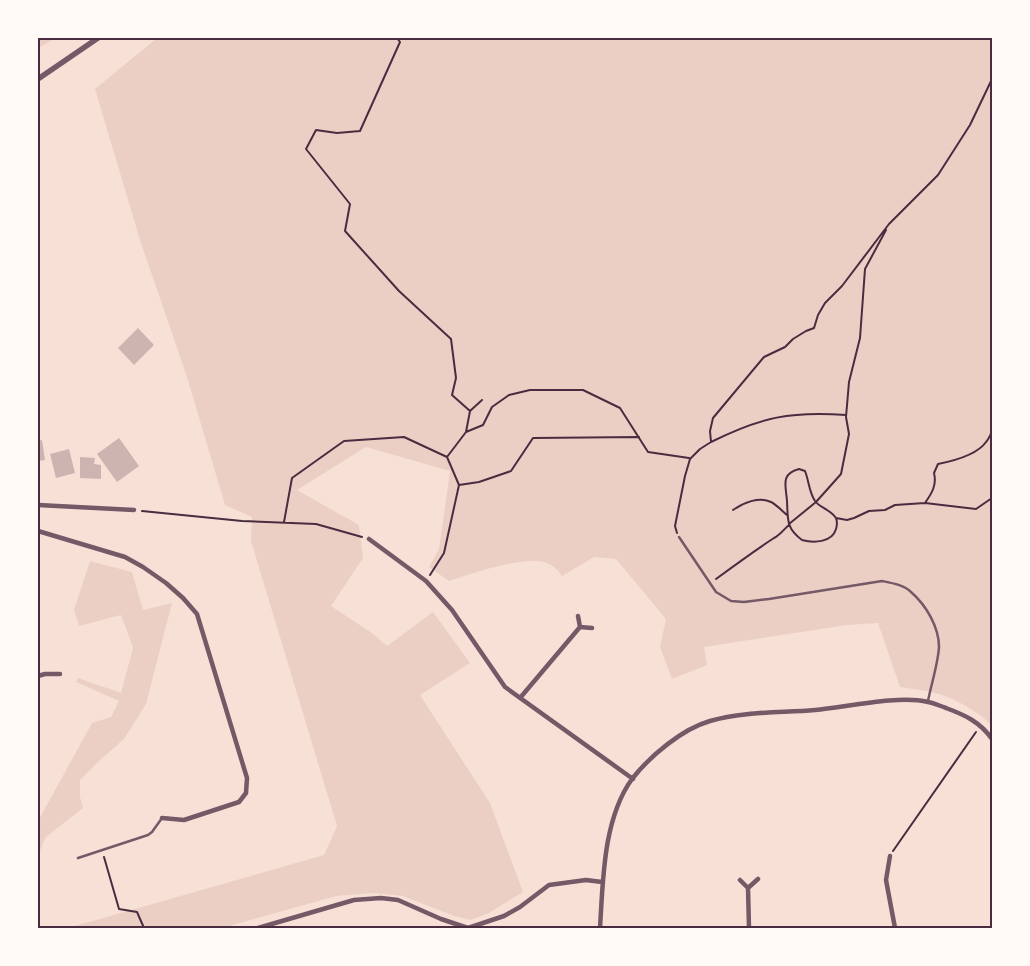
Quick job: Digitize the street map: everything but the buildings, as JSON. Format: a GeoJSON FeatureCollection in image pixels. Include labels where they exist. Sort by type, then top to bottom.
{"type":"FeatureCollection","features":[{"type":"Feature","properties":{"kind":"street"},"geometry":{"type":"LineString","coordinates":[[38,78],[98,38]]}},
{"type":"Feature","properties":{"kind":"street"},"geometry":{"type":"LineString","coordinates":[[38,505],[134,510]]}},
{"type":"Feature","properties":{"kind":"street"},"geometry":{"type":"LineString","coordinates":[[38,531],[125,557],[144,567],[166,583],[184,598],[197,614],[247,778],[246,793],[234,804],[184,820],[162,818]]}},
{"type":"Feature","properties":{"kind":"street"},"geometry":{"type":"LineString","coordinates":[[370,539],[426,581],[452,610],[505,687],[632,779]]}},
{"type":"Feature","properties":{"kind":"street"},"geometry":{"type":"LineString","coordinates":[[578,616],[580,627]]}},
{"type":"Feature","properties":{"kind":"street"},"geometry":{"type":"LineString","coordinates":[[520,698],[580,627]]}},
{"type":"Feature","properties":{"kind":"street"},"geometry":{"type":"LineString","coordinates":[[580,627],[592,628]]}},
{"type":"Feature","properties":{"kind":"street"},"geometry":{"type":"LineString","coordinates":[[38,676],[60,674]]}},
{"type":"Feature","properties":{"kind":"street"},"geometry":{"type":"LineString","coordinates":[[600,928],[602,882],[614,815],[632,779],[657,752],[688,730],[709,721],[738,716],[816,710],[897,700],[928,701],[972,718],[992,739]]}},
{"type":"Feature","properties":{"kind":"street"},"geometry":{"type":"LineString","coordinates":[[890,856],[886,880],[894,928]]}},
{"type":"Feature","properties":{"kind":"street"},"geometry":{"type":"LineString","coordinates":[[748,888],[758,879]]}},
{"type":"Feature","properties":{"kind":"street"},"geometry":{"type":"LineString","coordinates":[[258,928],[354,900],[381,898],[398,900],[441,919],[468,928],[504,916],[520,907],[549,885],[586,880],[602,882]]}},
{"type":"Feature","properties":{"kind":"street"},"geometry":{"type":"LineString","coordinates":[[740,880],[748,888],[748,928]]}},
{"type":"Feature","properties":{"kind":"lane"},"geometry":{"type":"LineString","coordinates":[[679,537],[716,592],[731,601],[744,602],[882,581],[898,584],[911,591],[932,620],[937,634],[938,647],[928,701]]}},
{"type":"Feature","properties":{"kind":"lane"},"geometry":{"type":"LineString","coordinates":[[78,858],[148,835],[162,818]]}},
{"type":"Feature","properties":{"kind":"path"},"geometry":{"type":"LineString","coordinates":[[397,38],[400,42],[360,130],[337,133],[316,130],[306,149],[350,204],[345,230],[399,291],[450,339],[456,378],[452,394],[470,411]]}},
{"type":"Feature","properties":{"kind":"path"},"geometry":{"type":"LineString","coordinates":[[711,442],[710,431],[713,418],[764,357],[785,347],[793,339],[814,328],[825,303],[842,286],[889,224],[938,175],[970,125],[992,79]]}},
{"type":"Feature","properties":{"kind":"path"},"geometry":{"type":"LineString","coordinates":[[710,583],[733,565],[749,557],[761,545],[775,538],[816,502],[841,474],[849,434],[846,415],[849,382],[860,338],[865,268],[889,224]]}},
{"type":"Feature","properties":{"kind":"path"},"geometry":{"type":"LineString","coordinates":[[466,432],[483,425],[492,407],[509,395],[530,390],[583,390],[620,408],[648,452],[690,458]]}},
{"type":"Feature","properties":{"kind":"path"},"geometry":{"type":"LineString","coordinates":[[448,457],[466,432],[470,411],[482,400]]}},
{"type":"Feature","properties":{"kind":"path"},"geometry":{"type":"LineString","coordinates":[[679,537],[675,526],[685,476],[690,458],[700,449],[748,425],[785,415],[815,412],[846,415]]}},
{"type":"Feature","properties":{"kind":"path"},"geometry":{"type":"LineString","coordinates":[[926,503],[933,491],[936,480],[934,473],[938,464],[951,461],[980,448],[992,432]]}},
{"type":"Feature","properties":{"kind":"path"},"geometry":{"type":"LineString","coordinates":[[459,485],[479,482],[510,471],[533,438],[638,437]]}},
{"type":"Feature","properties":{"kind":"path"},"geometry":{"type":"LineString","coordinates":[[284,522],[292,478],[344,441],[404,438],[448,457],[459,485],[444,553],[426,581]]}},
{"type":"Feature","properties":{"kind":"path"},"geometry":{"type":"LineString","coordinates":[[836,518],[837,527],[830,538],[820,541],[802,540],[795,535],[789,525],[784,488],[787,476],[791,471],[799,469],[805,471],[809,488],[816,502],[836,518],[847,520],[869,511],[885,510],[895,505],[926,503],[976,509],[992,498]]}},
{"type":"Feature","properties":{"kind":"path"},"geometry":{"type":"LineString","coordinates":[[733,510],[741,504],[754,500],[770,502],[787,515]]}},
{"type":"Feature","properties":{"kind":"path"},"geometry":{"type":"LineString","coordinates":[[134,510],[242,520],[316,524],[370,539]]}},
{"type":"Feature","properties":{"kind":"path"},"geometry":{"type":"LineString","coordinates":[[890,856],[980,726]]}},
{"type":"Feature","properties":{"kind":"path"},"geometry":{"type":"LineString","coordinates":[[102,849],[119,909],[137,912],[144,928]]}},
{"type":"Feature","properties":{"kind":"shaded area"},"geometry":{"type":"Polygon","coordinates":[[[38,38],[56,38],[38,48],[38,38]]]}},
{"type":"Feature","properties":{"kind":"shaded area"},"geometry":{"type":"Polygon","coordinates":[[[157,38],[992,38],[992,726],[974,711],[950,698],[931,692],[900,687],[878,623],[847,625],[704,647],[707,665],[672,679],[660,647],[666,619],[616,559],[594,557],[562,576],[550,564],[533,561],[496,567],[449,581],[429,567],[439,549],[450,471],[366,447],[297,490],[359,525],[363,558],[331,606],[372,633],[387,646],[433,612],[470,663],[420,695],[490,803],[523,892],[489,913],[470,920],[454,916],[403,896],[373,893],[336,896],[222,928],[68,928],[324,855],[337,826],[251,541],[252,517],[225,505],[187,377],[140,240],[95,89],[157,38]]]}},
{"type":"Feature","properties":{"kind":"shaded area"},"geometry":{"type":"Polygon","coordinates":[[[90,561],[132,572],[143,610],[172,603],[146,704],[124,739],[80,780],[80,797],[83,808],[46,837],[38,855],[38,821],[92,723],[111,717],[119,701],[76,682],[78,678],[121,693],[133,648],[121,615],[79,626],[74,610],[90,561]]]}}]}
